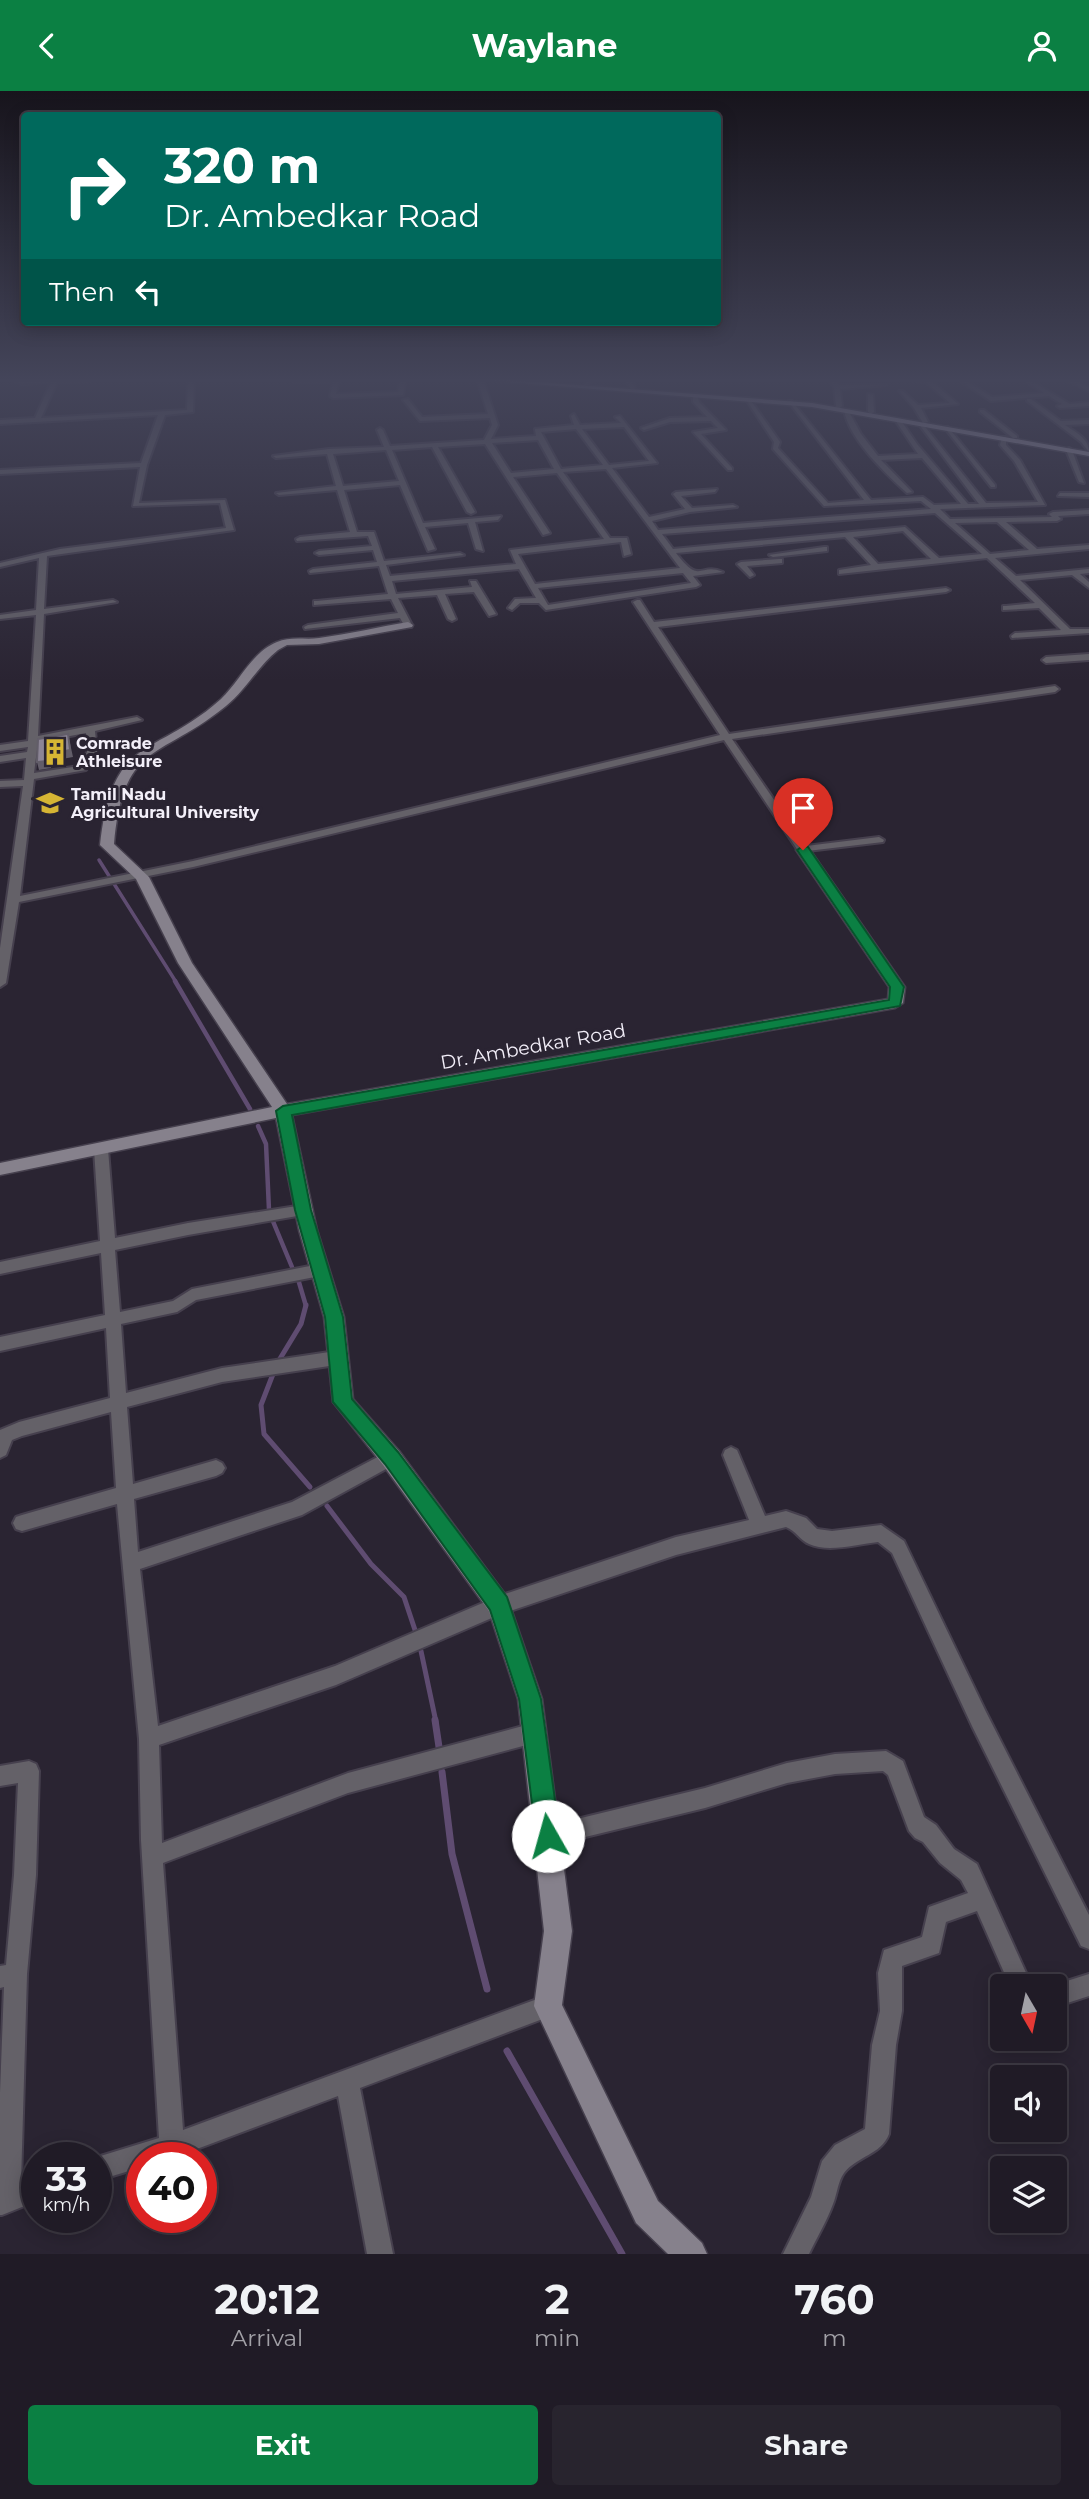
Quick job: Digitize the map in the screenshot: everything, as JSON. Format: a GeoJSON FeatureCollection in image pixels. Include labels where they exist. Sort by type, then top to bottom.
{"type":"FeatureCollection","features":[{"type":"Feature","properties":{"kind":"street"},"geometry":{"type":"LineString","coordinates":[[0,565],[60,551],[230,530],[223,501],[135,505],[141,480]]}},
{"type":"Feature","properties":{"kind":"street"},"geometry":{"type":"LineString","coordinates":[[337,480],[354,534]]}},
{"type":"Feature","properties":{"kind":"street"},"geometry":{"type":"LineString","coordinates":[[452,480],[471,516],[480,549]]}},
{"type":"Feature","properties":{"kind":"street"},"geometry":{"type":"LineString","coordinates":[[511,480],[546,533]]}},
{"type":"Feature","properties":{"kind":"street"},"geometry":{"type":"LineString","coordinates":[[565,480],[609,540]]}},
{"type":"Feature","properties":{"kind":"street"},"geometry":{"type":"LineString","coordinates":[[617,480],[696,585],[546,608],[513,552],[624,540],[628,554]]}},
{"type":"Feature","properties":{"kind":"street"},"geometry":{"type":"LineString","coordinates":[[804,480],[826,505],[922,498],[1014,578],[1068,632]]}},
{"type":"Feature","properties":{"kind":"street"},"geometry":{"type":"LineString","coordinates":[[852,480],[869,502]]}},
{"type":"Feature","properties":{"kind":"street"},"geometry":{"type":"LineString","coordinates":[[897,480],[909,492]]}},
{"type":"Feature","properties":{"kind":"street"},"geometry":{"type":"LineString","coordinates":[[944,480],[966,506]]}},
{"type":"Feature","properties":{"kind":"street"},"geometry":{"type":"LineString","coordinates":[[965,480],[984,505]]}},
{"type":"Feature","properties":{"kind":"street"},"geometry":{"type":"LineString","coordinates":[[986,480],[1004,505]]}},
{"type":"Feature","properties":{"kind":"street"},"geometry":{"type":"LineString","coordinates":[[658,532],[891,515],[966,506],[1043,504],[1029,480]]}},
{"type":"Feature","properties":{"kind":"street"},"geometry":{"type":"LineString","coordinates":[[279,493],[401,482],[431,549]]}},
{"type":"Feature","properties":{"kind":"street"},"geometry":{"type":"LineString","coordinates":[[690,510],[676,494],[715,490]]}},
{"type":"Feature","properties":{"kind":"street"},"geometry":{"type":"LineString","coordinates":[[1060,495],[1089,495]]}},
{"type":"Feature","properties":{"kind":"street"},"geometry":{"type":"LineString","coordinates":[[649,519],[690,510],[733,507]]}},
{"type":"Feature","properties":{"kind":"street"},"geometry":{"type":"LineString","coordinates":[[946,521],[1057,519],[1053,514],[1089,512]]}},
{"type":"Feature","properties":{"kind":"street"},"geometry":{"type":"LineString","coordinates":[[891,515],[937,560]]}},
{"type":"Feature","properties":{"kind":"street"},"geometry":{"type":"LineString","coordinates":[[420,525],[471,516],[498,518]]}},
{"type":"Feature","properties":{"kind":"street"},"geometry":{"type":"LineString","coordinates":[[999,520],[1036,552]]}},
{"type":"Feature","properties":{"kind":"street"},"geometry":{"type":"LineString","coordinates":[[757,524],[772,542]]}},
{"type":"Feature","properties":{"kind":"street"},"geometry":{"type":"LineString","coordinates":[[672,551],[905,529]]}},
{"type":"Feature","properties":{"kind":"street"},"geometry":{"type":"LineString","coordinates":[[300,539],[371,534],[393,596],[405,620]]}},
{"type":"Feature","properties":{"kind":"street"},"geometry":{"type":"LineString","coordinates":[[847,535],[876,566]]}},
{"type":"Feature","properties":{"kind":"street"},"geometry":{"type":"LineString","coordinates":[[762,543],[778,561]]}},
{"type":"Feature","properties":{"kind":"street"},"geometry":{"type":"LineString","coordinates":[[456,545],[467,572],[492,614]]}},
{"type":"Feature","properties":{"kind":"street"},"geometry":{"type":"LineString","coordinates":[[563,546],[572,559]]}},
{"type":"Feature","properties":{"kind":"street"},"geometry":{"type":"LineString","coordinates":[[842,572],[876,566],[1089,547]]}},
{"type":"Feature","properties":{"kind":"street"},"geometry":{"type":"LineString","coordinates":[[319,554],[376,548]]}},
{"type":"Feature","properties":{"kind":"street"},"geometry":{"type":"LineString","coordinates":[[750,575],[741,564],[778,561],[824,549]]}},
{"type":"Feature","properties":{"kind":"street"},"geometry":{"type":"LineString","coordinates":[[313,571],[460,555]]}},
{"type":"Feature","properties":{"kind":"street"},"geometry":{"type":"LineString","coordinates":[[0,983],[15,894],[32,746],[43,556]]}},
{"type":"Feature","properties":{"kind":"street"},"geometry":{"type":"LineString","coordinates":[[387,579],[521,566]]}},
{"type":"Feature","properties":{"kind":"street"},"geometry":{"type":"LineString","coordinates":[[535,586],[685,570],[697,575],[719,572]]}},
{"type":"Feature","properties":{"kind":"street"},"geometry":{"type":"LineString","coordinates":[[1014,578],[1089,571]]}},
{"type":"Feature","properties":{"kind":"street"},"geometry":{"type":"LineString","coordinates":[[1074,573],[1089,586]]}},
{"type":"Feature","properties":{"kind":"street"},"geometry":{"type":"LineString","coordinates":[[317,603],[476,589]]}},
{"type":"Feature","properties":{"kind":"street"},"geometry":{"type":"LineString","coordinates":[[652,625],[946,590]]}},
{"type":"Feature","properties":{"kind":"street"},"geometry":{"type":"LineString","coordinates":[[440,593],[452,619]]}},
{"type":"Feature","properties":{"kind":"street"},"geometry":{"type":"LineString","coordinates":[[512,608],[518,601],[541,600]]}},
{"type":"Feature","properties":{"kind":"street"},"geometry":{"type":"LineString","coordinates":[[0,617],[113,602]]}},
{"type":"Feature","properties":{"kind":"street"},"geometry":{"type":"LineString","coordinates":[[637,602],[803,850],[880,840]]}},
{"type":"Feature","properties":{"kind":"street"},"geometry":{"type":"LineString","coordinates":[[1006,608],[1042,605]]}},
{"type":"Feature","properties":{"kind":"street"},"geometry":{"type":"LineString","coordinates":[[308,627],[405,620]]}},
{"type":"Feature","properties":{"kind":"street"},"geometry":{"type":"LineString","coordinates":[[405,620],[322,641],[280,644],[274,647],[224,703],[140,754],[120,778],[116,789],[108,812],[107,845],[133,879],[283,1111],[303,1210],[334,1317],[336,1358],[343,1402],[391,1458],[499,1605],[530,1699],[548,1836],[558,1931],[548,2006],[647,2212],[691,2254]]}},
{"type":"Feature","properties":{"kind":"street"},"geometry":{"type":"LineString","coordinates":[[1015,636],[1089,631]]}},
{"type":"Feature","properties":{"kind":"street"},"geometry":{"type":"LineString","coordinates":[[1046,660],[1089,657]]}},
{"type":"Feature","properties":{"kind":"street"},"geometry":{"type":"LineString","coordinates":[[0,890],[15,894],[133,879],[480,793],[726,737],[1055,689]]}},
{"type":"Feature","properties":{"kind":"street"},"geometry":{"type":"LineString","coordinates":[[0,759],[32,746],[90,729],[137,720]]}},
{"type":"Feature","properties":{"kind":"street"},"geometry":{"type":"LineString","coordinates":[[0,784],[83,768],[92,753],[90,729]]}},
{"type":"Feature","properties":{"kind":"street"},"geometry":{"type":"LineString","coordinates":[[0,748],[32,746]]}},
{"type":"Feature","properties":{"kind":"street","name":"Dr. Ambedkar Road"},"geometry":{"type":"LineString","coordinates":[[0,1169],[283,1111],[895,1003],[897,987],[803,850]]}},
{"type":"Feature","properties":{"kind":"street"},"geometry":{"type":"LineString","coordinates":[[101,1149],[110,1245],[130,1563],[149,1739],[152,1857],[172,2142]]}},
{"type":"Feature","properties":{"kind":"street"},"geometry":{"type":"LineString","coordinates":[[0,1268],[303,1210]]}},
{"type":"Feature","properties":{"kind":"street"},"geometry":{"type":"LineString","coordinates":[[0,1344],[114,1317],[177,1306],[192,1295],[320,1270]]}},
{"type":"Feature","properties":{"kind":"street"},"geometry":{"type":"LineString","coordinates":[[2,1438],[39,1423],[222,1375],[336,1358]]}},
{"type":"Feature","properties":{"kind":"street"},"geometry":{"type":"LineString","coordinates":[[731,1455],[759,1524]]}},
{"type":"Feature","properties":{"kind":"street"},"geometry":{"type":"LineString","coordinates":[[130,1563],[296,1509],[391,1458]]}},
{"type":"Feature","properties":{"kind":"street"},"geometry":{"type":"LineString","coordinates":[[22,1523],[216,1468]]}},
{"type":"Feature","properties":{"kind":"street"},"geometry":{"type":"LineString","coordinates":[[149,1739],[336,1675],[499,1605],[676,1546],[786,1519],[800,1524],[813,1537],[832,1539],[881,1533],[898,1547],[973,1707],[1089,1938]]}},
{"type":"Feature","properties":{"kind":"street"},"geometry":{"type":"LineString","coordinates":[[152,1857],[348,1783],[534,1733]]}},
{"type":"Feature","properties":{"kind":"street"},"geometry":{"type":"LineString","coordinates":[[548,1836],[705,1798],[787,1773],[835,1764],[886,1761],[896,1768],[916,1824],[922,1831],[929,1832],[947,1856],[969,1872],[1016,1974]]}},
{"type":"Feature","properties":{"kind":"street"},"geometry":{"type":"LineString","coordinates":[[0,1776],[29,1771],[25,1875],[8,1976],[4,2202],[21,2195]]}},
{"type":"Feature","properties":{"kind":"street"},"geometry":{"type":"LineString","coordinates":[[796,2254],[822,2201],[831,2169],[844,2154],[870,2141],[877,2134],[884,2045],[891,2011],[889,1973],[892,1958],[931,1945],[937,1915],[982,1898]]}},
{"type":"Feature","properties":{"kind":"street"},"geometry":{"type":"LineString","coordinates":[[1068,1992],[1089,1985]]}},
{"type":"Feature","properties":{"kind":"street"},"geometry":{"type":"LineString","coordinates":[[182,2142],[548,2006]]}},
{"type":"Feature","properties":{"kind":"street"},"geometry":{"type":"LineString","coordinates":[[347,2079],[380,2254]]}},
{"type":"Feature","properties":{"kind":"building"},"geometry":{"type":"Polygon","coordinates":[[[68,734],[70,750],[49,754],[48,761],[37,762],[38,739],[68,734]]]}},
{"type":"Feature","properties":{"kind":"waterway"},"geometry":{"type":"LineString","coordinates":[[99,860],[176,982]]}},
{"type":"Feature","properties":{"kind":"waterway"},"geometry":{"type":"LineString","coordinates":[[175,981],[250,1109]]}},
{"type":"Feature","properties":{"kind":"waterway"},"geometry":{"type":"LineString","coordinates":[[258,1126],[266,1144],[269,1210]]}},
{"type":"Feature","properties":{"kind":"waterway"},"geometry":{"type":"LineString","coordinates":[[272,1219],[292,1267]]}},
{"type":"Feature","properties":{"kind":"waterway"},"geometry":{"type":"LineString","coordinates":[[298,1279],[306,1306]]}},
{"type":"Feature","properties":{"kind":"waterway"},"geometry":{"type":"LineString","coordinates":[[278,1362],[301,1324],[306,1306]]}},
{"type":"Feature","properties":{"kind":"waterway"},"geometry":{"type":"LineString","coordinates":[[273,1374],[261,1405],[264,1434],[310,1487]]}},
{"type":"Feature","properties":{"kind":"waterway"},"geometry":{"type":"LineString","coordinates":[[327,1506],[371,1564],[404,1597],[415,1630]]}},
{"type":"Feature","properties":{"kind":"waterway"},"geometry":{"type":"LineString","coordinates":[[421,1651],[436,1722]]}},
{"type":"Feature","properties":{"kind":"waterway"},"geometry":{"type":"LineString","coordinates":[[435,1720],[439,1747]]}},
{"type":"Feature","properties":{"kind":"waterway"},"geometry":{"type":"LineString","coordinates":[[442,1772],[452,1854],[487,1989]]}},
{"type":"Feature","properties":{"kind":"waterway"},"geometry":{"type":"LineString","coordinates":[[507,2051],[622,2254]]}},
{"type":"Feature","properties":{"kind":"place","name":"Comrade Athleisure"},"geometry":{"type":"Point","coordinates":[55,752]}},
{"type":"Feature","properties":{"kind":"place","name":"Tamil Nadu Agricultural University"},"geometry":{"type":"Point","coordinates":[50,803]}},
{"type":"Feature","properties":{"kind":"route"},"geometry":{"type":"LineString","coordinates":[[548,1836],[530,1699],[499,1605],[391,1458],[343,1402],[336,1358],[334,1317],[303,1210],[283,1111],[895,1003],[897,987],[803,850]]}}]}
